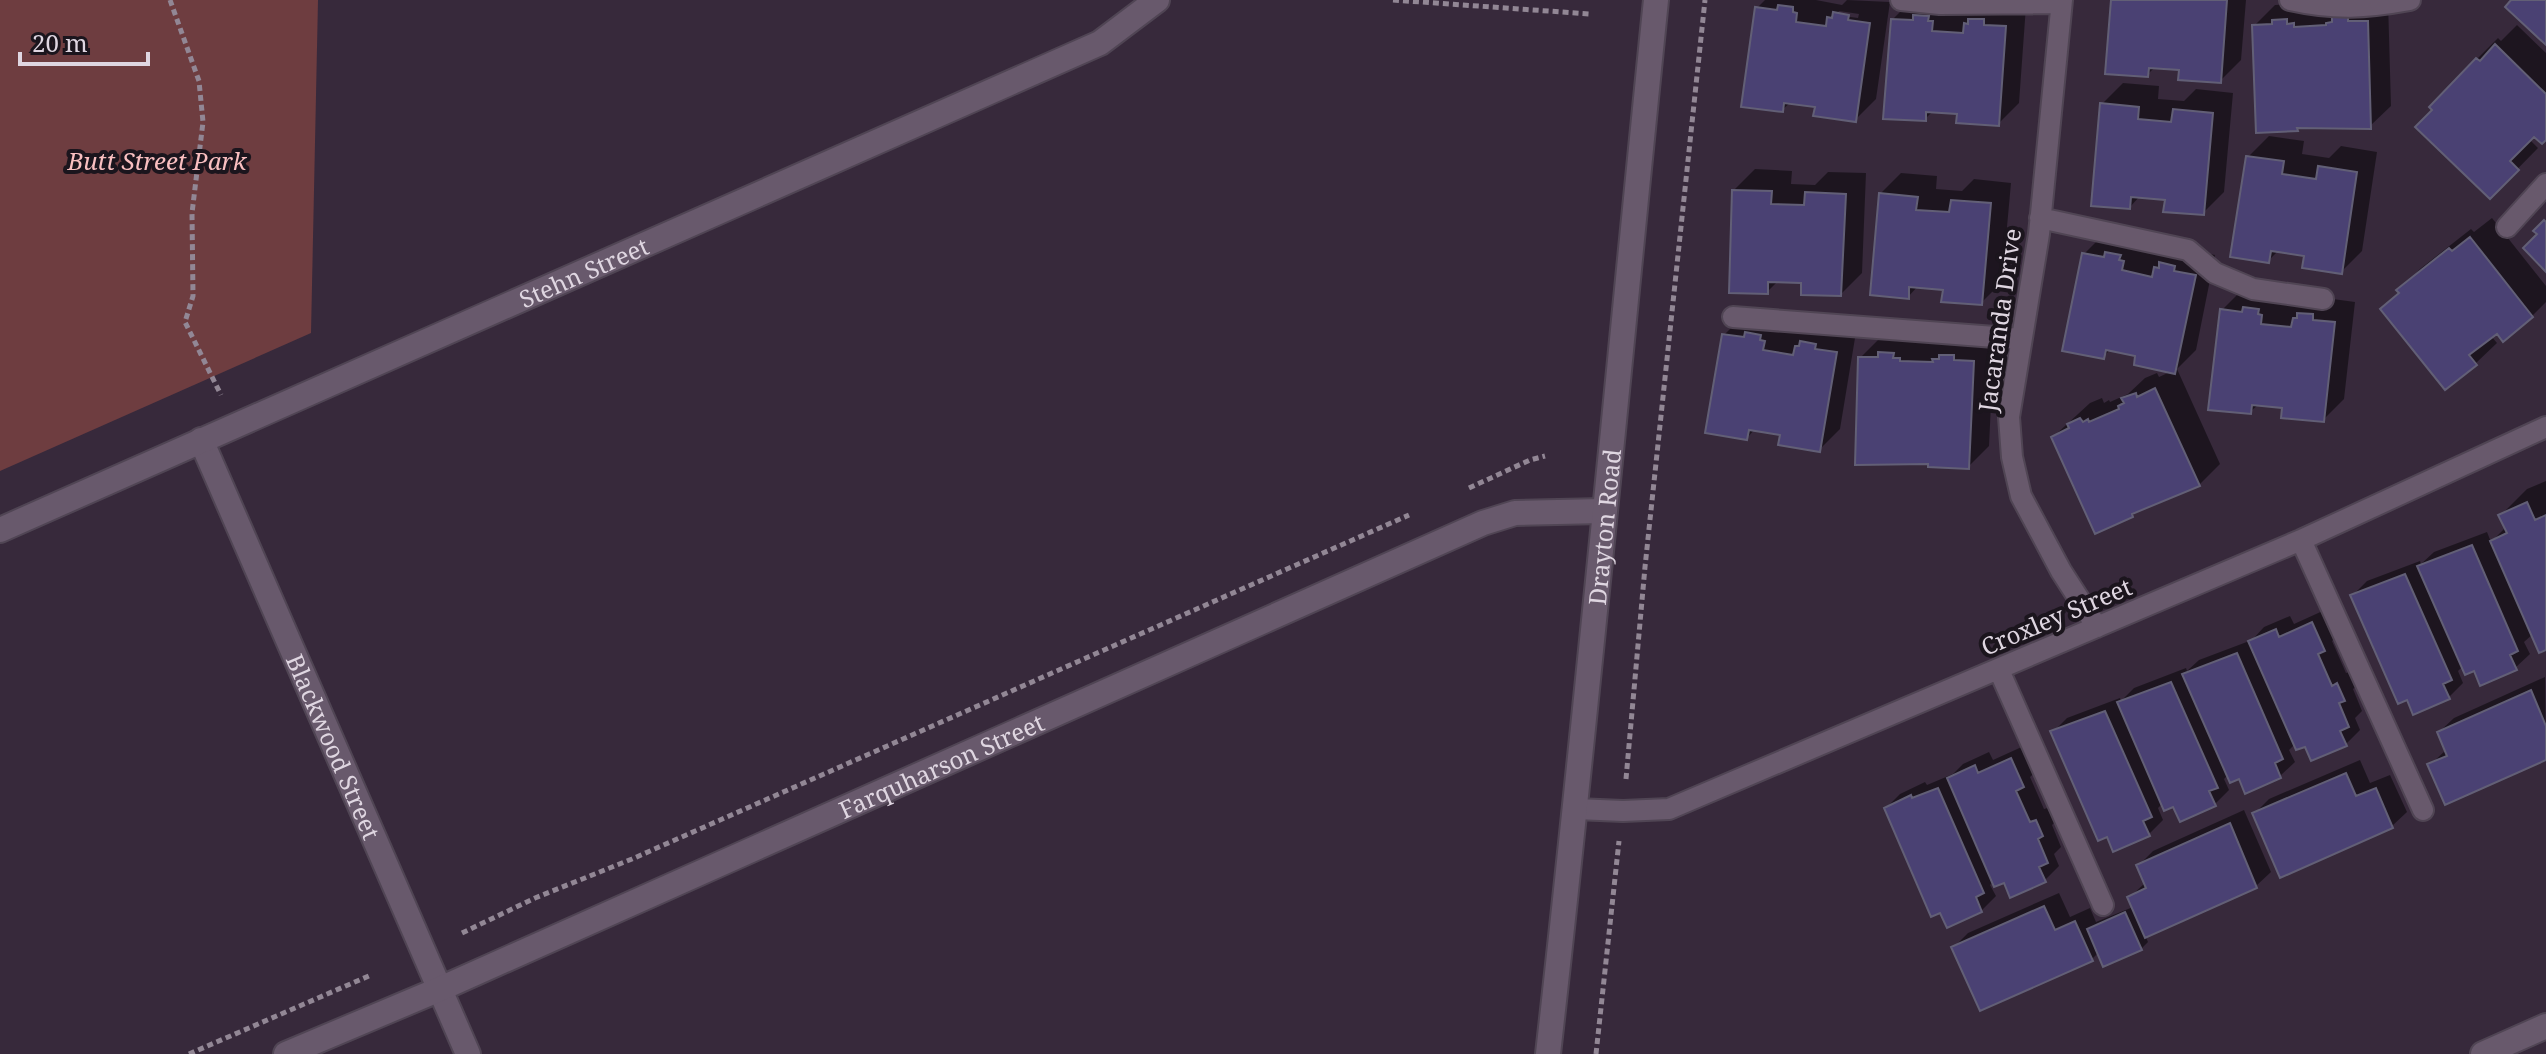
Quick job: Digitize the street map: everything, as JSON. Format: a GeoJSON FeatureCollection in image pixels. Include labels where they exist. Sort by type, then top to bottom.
{"type":"FeatureCollection","features":[{"type":"Feature","properties":{"kind":"street","name":"Stehn Street"},"geometry":{"type":"LineString","coordinates":[[0,530],[1100,43],[1157,0]]}},
{"type":"Feature","properties":{"kind":"street","name":"Drayton Road"},"geometry":{"type":"LineString","coordinates":[[1548,1054],[1576,809],[1603,511],[1656,0]]}},
{"type":"Feature","properties":{"kind":"street","name":"Blackwood Street"},"geometry":{"type":"LineString","coordinates":[[201,440],[468,1054]]}},
{"type":"Feature","properties":{"kind":"street","name":"Farquharson Street"},"geometry":{"type":"LineString","coordinates":[[286,1054],[440,989],[1483,523],[1529,511],[1603,511]]}},
{"type":"Feature","properties":{"kind":"street"},"geometry":{"type":"LineString","coordinates":[[2483,1054],[2546,1026]]}},
{"type":"Feature","properties":{"kind":"lane"},"geometry":{"type":"LineString","coordinates":[[1901,0],[1940,4],[2062,2]]}},
{"type":"Feature","properties":{"kind":"lane"},"geometry":{"type":"LineString","coordinates":[[2290,0],[2316,6],[2365,8],[2410,0]]}},
{"type":"Feature","properties":{"kind":"lane","name":"Jacaranda Drive"},"geometry":{"type":"LineString","coordinates":[[2062,2],[2040,218],[2009,417],[2012,457],[2021,496],[2061,571],[2097,627]]}},
{"type":"Feature","properties":{"kind":"lane"},"geometry":{"type":"LineString","coordinates":[[2507,227],[2546,184]]}},
{"type":"Feature","properties":{"kind":"lane"},"geometry":{"type":"LineString","coordinates":[[2040,218],[2188,250],[2215,273],[2253,289],[2323,299]]}},
{"type":"Feature","properties":{"kind":"lane"},"geometry":{"type":"LineString","coordinates":[[1733,317],[2021,339]]}},
{"type":"Feature","properties":{"kind":"lane","name":"Croxley Street"},"geometry":{"type":"LineString","coordinates":[[1576,809],[1669,809],[2301,540],[2546,427]]}},
{"type":"Feature","properties":{"kind":"lane"},"geometry":{"type":"LineString","coordinates":[[2301,540],[2423,810]]}},
{"type":"Feature","properties":{"kind":"lane"},"geometry":{"type":"LineString","coordinates":[[1999,670],[2103,905]]}},
{"type":"Feature","properties":{"kind":"path"},"geometry":{"type":"LineString","coordinates":[[170,0],[199,81],[203,122],[192,213],[193,296],[185,322],[235,425]]}},
{"type":"Feature","properties":{"kind":"path"},"geometry":{"type":"LineString","coordinates":[[1393,0],[1590,14]]}},
{"type":"Feature","properties":{"kind":"path"},"geometry":{"type":"LineString","coordinates":[[1596,1054],[1705,0]]}},
{"type":"Feature","properties":{"kind":"path"},"geometry":{"type":"LineString","coordinates":[[1466,490],[1545,456]]}},
{"type":"Feature","properties":{"kind":"path"},"geometry":{"type":"LineString","coordinates":[[462,933],[535,898],[632,859],[1422,509]]}},
{"type":"Feature","properties":{"kind":"path"},"geometry":{"type":"LineString","coordinates":[[189,1054],[371,975]]}},
{"type":"Feature","properties":{"kind":"green space","name":"Butt Street Park"},"geometry":{"type":"Polygon","coordinates":[[[0,0],[318,0],[311,333],[0,471],[0,0]]]}},
{"type":"Feature","properties":{"kind":"building"},"geometry":{"type":"Polygon","coordinates":[[[2111,0],[2227,0],[2221,83],[2178,80],[2179,70],[2149,68],[2148,77],[2105,74],[2111,0]]]}},
{"type":"Feature","properties":{"kind":"building"},"geometry":{"type":"Polygon","coordinates":[[[2511,0],[2546,0],[2546,45],[2505,7],[2511,0]]]}},
{"type":"Feature","properties":{"kind":"building"},"geometry":{"type":"Polygon","coordinates":[[[1778,5],[1793,7],[1793,12],[1797,13],[1796,22],[1826,26],[1827,17],[1832,18],[1833,12],[1849,15],[1848,20],[1870,23],[1856,122],[1813,116],[1815,107],[1784,103],[1783,112],[1741,107],[1755,7],[1777,10],[1778,5]]]}},
{"type":"Feature","properties":{"kind":"building"},"geometry":{"type":"Polygon","coordinates":[[[1913,15],[1929,16],[1928,21],[1933,21],[1932,31],[1963,33],[1964,23],[1968,24],[1968,19],[1984,19],[1984,25],[2006,26],[1999,126],[1956,123],[1957,114],[1926,112],[1926,121],[1883,119],[1891,19],[1913,20],[1913,15]]]}},
{"type":"Feature","properties":{"kind":"building"},"geometry":{"type":"Polygon","coordinates":[[[2332,17],[2368,21],[2371,129],[2297,128],[2298,131],[2256,133],[2252,25],[2287,19],[2287,24],[2294,23],[2294,27],[2326,25],[2332,22],[2332,17]]]}},
{"type":"Feature","properties":{"kind":"building"},"geometry":{"type":"Polygon","coordinates":[[[2495,44],[2546,94],[2546,140],[2542,144],[2534,137],[2510,161],[2519,170],[2490,199],[2415,127],[2432,110],[2429,107],[2476,58],[2480,61],[2495,44]]]}},
{"type":"Feature","properties":{"kind":"building"},"geometry":{"type":"Polygon","coordinates":[[[2100,103],[2139,107],[2138,119],[2171,122],[2173,109],[2213,113],[2204,215],[2163,212],[2165,200],[2131,197],[2130,209],[2091,206],[2100,103]]]}},
{"type":"Feature","properties":{"kind":"building"},"geometry":{"type":"Polygon","coordinates":[[[2246,156],[2284,161],[2282,174],[2316,179],[2318,166],[2357,172],[2342,274],[2302,268],[2304,256],[2271,251],[2269,263],[2230,257],[2246,156]]]}},
{"type":"Feature","properties":{"kind":"building"},"geometry":{"type":"Polygon","coordinates":[[[1732,190],[1772,191],[1771,204],[1804,205],[1805,192],[1846,194],[1841,296],[1801,295],[1801,283],[1768,282],[1768,294],[1729,293],[1732,190]]]}},
{"type":"Feature","properties":{"kind":"building"},"geometry":{"type":"Polygon","coordinates":[[[1879,193],[1918,197],[1916,210],[1949,212],[1951,200],[1991,203],[1982,305],[1941,302],[1943,290],[1909,287],[1909,299],[1870,295],[1879,193]]]}},
{"type":"Feature","properties":{"kind":"building"},"geometry":{"type":"Polygon","coordinates":[[[2544,220],[2546,272],[2523,248],[2537,234],[2533,231],[2544,220]]]}},
{"type":"Feature","properties":{"kind":"building"},"geometry":{"type":"Polygon","coordinates":[[[2470,237],[2533,317],[2503,342],[2497,334],[2469,355],[2477,365],[2445,390],[2380,309],[2399,293],[2396,290],[2449,248],[2452,251],[2470,237]]]}},
{"type":"Feature","properties":{"kind":"building"},"geometry":{"type":"Polygon","coordinates":[[[2105,252],[2121,255],[2119,260],[2124,261],[2122,270],[2152,277],[2154,267],[2159,268],[2159,262],[2175,266],[2174,271],[2196,275],[2175,374],[2134,365],[2135,356],[2106,350],[2104,359],[2062,351],[2082,253],[2104,257],[2105,252]]]}},
{"type":"Feature","properties":{"kind":"building"},"geometry":{"type":"Polygon","coordinates":[[[2243,307],[2259,309],[2261,324],[2291,327],[2297,313],[2313,314],[2313,320],[2335,322],[2324,422],[2281,418],[2282,408],[2252,405],[2251,414],[2208,410],[2220,309],[2242,312],[2243,307]]]}},
{"type":"Feature","properties":{"kind":"building"},"geometry":{"type":"Polygon","coordinates":[[[1745,332],[1761,335],[1760,340],[1765,341],[1763,350],[1793,355],[1800,341],[1816,344],[1815,349],[1837,352],[1820,452],[1778,445],[1780,435],[1749,430],[1747,440],[1705,433],[1722,334],[1744,337],[1745,332]]]}},
{"type":"Feature","properties":{"kind":"building"},"geometry":{"type":"Polygon","coordinates":[[[1878,352],[1894,353],[1893,358],[1900,358],[1900,361],[1933,362],[1932,359],[1939,359],[1939,355],[1954,355],[1954,360],[1974,361],[1969,469],[1928,467],[1928,464],[1855,465],[1858,357],[1878,357],[1878,352]]]}},
{"type":"Feature","properties":{"kind":"building"},"geometry":{"type":"Polygon","coordinates":[[[2155,388],[2200,486],[2132,514],[2133,517],[2095,534],[2051,437],[2080,418],[2083,422],[2088,419],[2089,422],[2119,409],[2118,406],[2124,403],[2121,398],[2136,393],[2137,397],[2155,388]]]}},
{"type":"Feature","properties":{"kind":"building"},"geometry":{"type":"Polygon","coordinates":[[[2527,502],[2535,520],[2546,515],[2546,650],[2539,653],[2490,541],[2507,533],[2498,515],[2527,502]]]}},
{"type":"Feature","properties":{"kind":"building"},"geometry":{"type":"Polygon","coordinates":[[[2472,545],[2518,651],[2510,655],[2517,670],[2480,686],[2474,671],[2465,675],[2417,566],[2472,545]]]}},
{"type":"Feature","properties":{"kind":"building"},"geometry":{"type":"Polygon","coordinates":[[[2405,574],[2452,680],[2443,684],[2450,699],[2413,715],[2407,700],[2398,704],[2350,595],[2405,574]]]}},
{"type":"Feature","properties":{"kind":"building"},"geometry":{"type":"Polygon","coordinates":[[[2312,622],[2325,651],[2318,654],[2332,686],[2337,683],[2345,701],[2339,703],[2349,727],[2340,731],[2347,746],[2311,761],[2305,747],[2296,750],[2248,641],[2276,629],[2279,637],[2312,622]]]}},
{"type":"Feature","properties":{"kind":"building"},"geometry":{"type":"Polygon","coordinates":[[[2237,653],[2283,759],[2275,763],[2281,778],[2245,794],[2239,779],[2230,783],[2182,674],[2237,653]]]}},
{"type":"Feature","properties":{"kind":"building"},"geometry":{"type":"Polygon","coordinates":[[[2171,682],[2218,788],[2209,791],[2216,806],[2180,822],[2173,807],[2164,811],[2117,702],[2171,682]]]}},
{"type":"Feature","properties":{"kind":"building"},"geometry":{"type":"Polygon","coordinates":[[[2531,690],[2546,726],[2546,760],[2445,805],[2427,764],[2447,756],[2437,732],[2531,690]]]}},
{"type":"Feature","properties":{"kind":"building"},"geometry":{"type":"Polygon","coordinates":[[[2105,711],[2152,817],[2143,821],[2150,836],[2113,852],[2107,837],[2098,841],[2050,731],[2105,711]]]}},
{"type":"Feature","properties":{"kind":"building"},"geometry":{"type":"Polygon","coordinates":[[[2011,758],[2024,787],[2016,791],[2030,822],[2036,820],[2043,836],[2038,839],[2048,863],[2039,867],[2046,882],[2010,898],[2004,883],[1994,887],[1947,778],[1975,765],[1978,773],[2011,758]]]}},
{"type":"Feature","properties":{"kind":"building"},"geometry":{"type":"Polygon","coordinates":[[[2346,773],[2356,796],[2376,788],[2393,828],[2280,878],[2252,813],[2346,773]]]}},
{"type":"Feature","properties":{"kind":"building"},"geometry":{"type":"Polygon","coordinates":[[[1938,788],[1984,893],[1976,897],[1982,912],[1947,928],[1940,913],[1931,917],[1884,808],[1911,795],[1912,798],[1938,788]]]}},
{"type":"Feature","properties":{"kind":"building"},"geometry":{"type":"Polygon","coordinates":[[[2230,823],[2257,888],[2145,938],[2127,897],[2146,888],[2136,865],[2230,823]]]}},
{"type":"Feature","properties":{"kind":"building"},"geometry":{"type":"Polygon","coordinates":[[[2044,906],[2055,930],[2075,921],[2093,961],[1980,1011],[1951,947],[2044,906]]]}},
{"type":"Feature","properties":{"kind":"building"},"geometry":{"type":"Polygon","coordinates":[[[2125,912],[2142,950],[2103,967],[2087,929],[2125,912]]]}}]}
